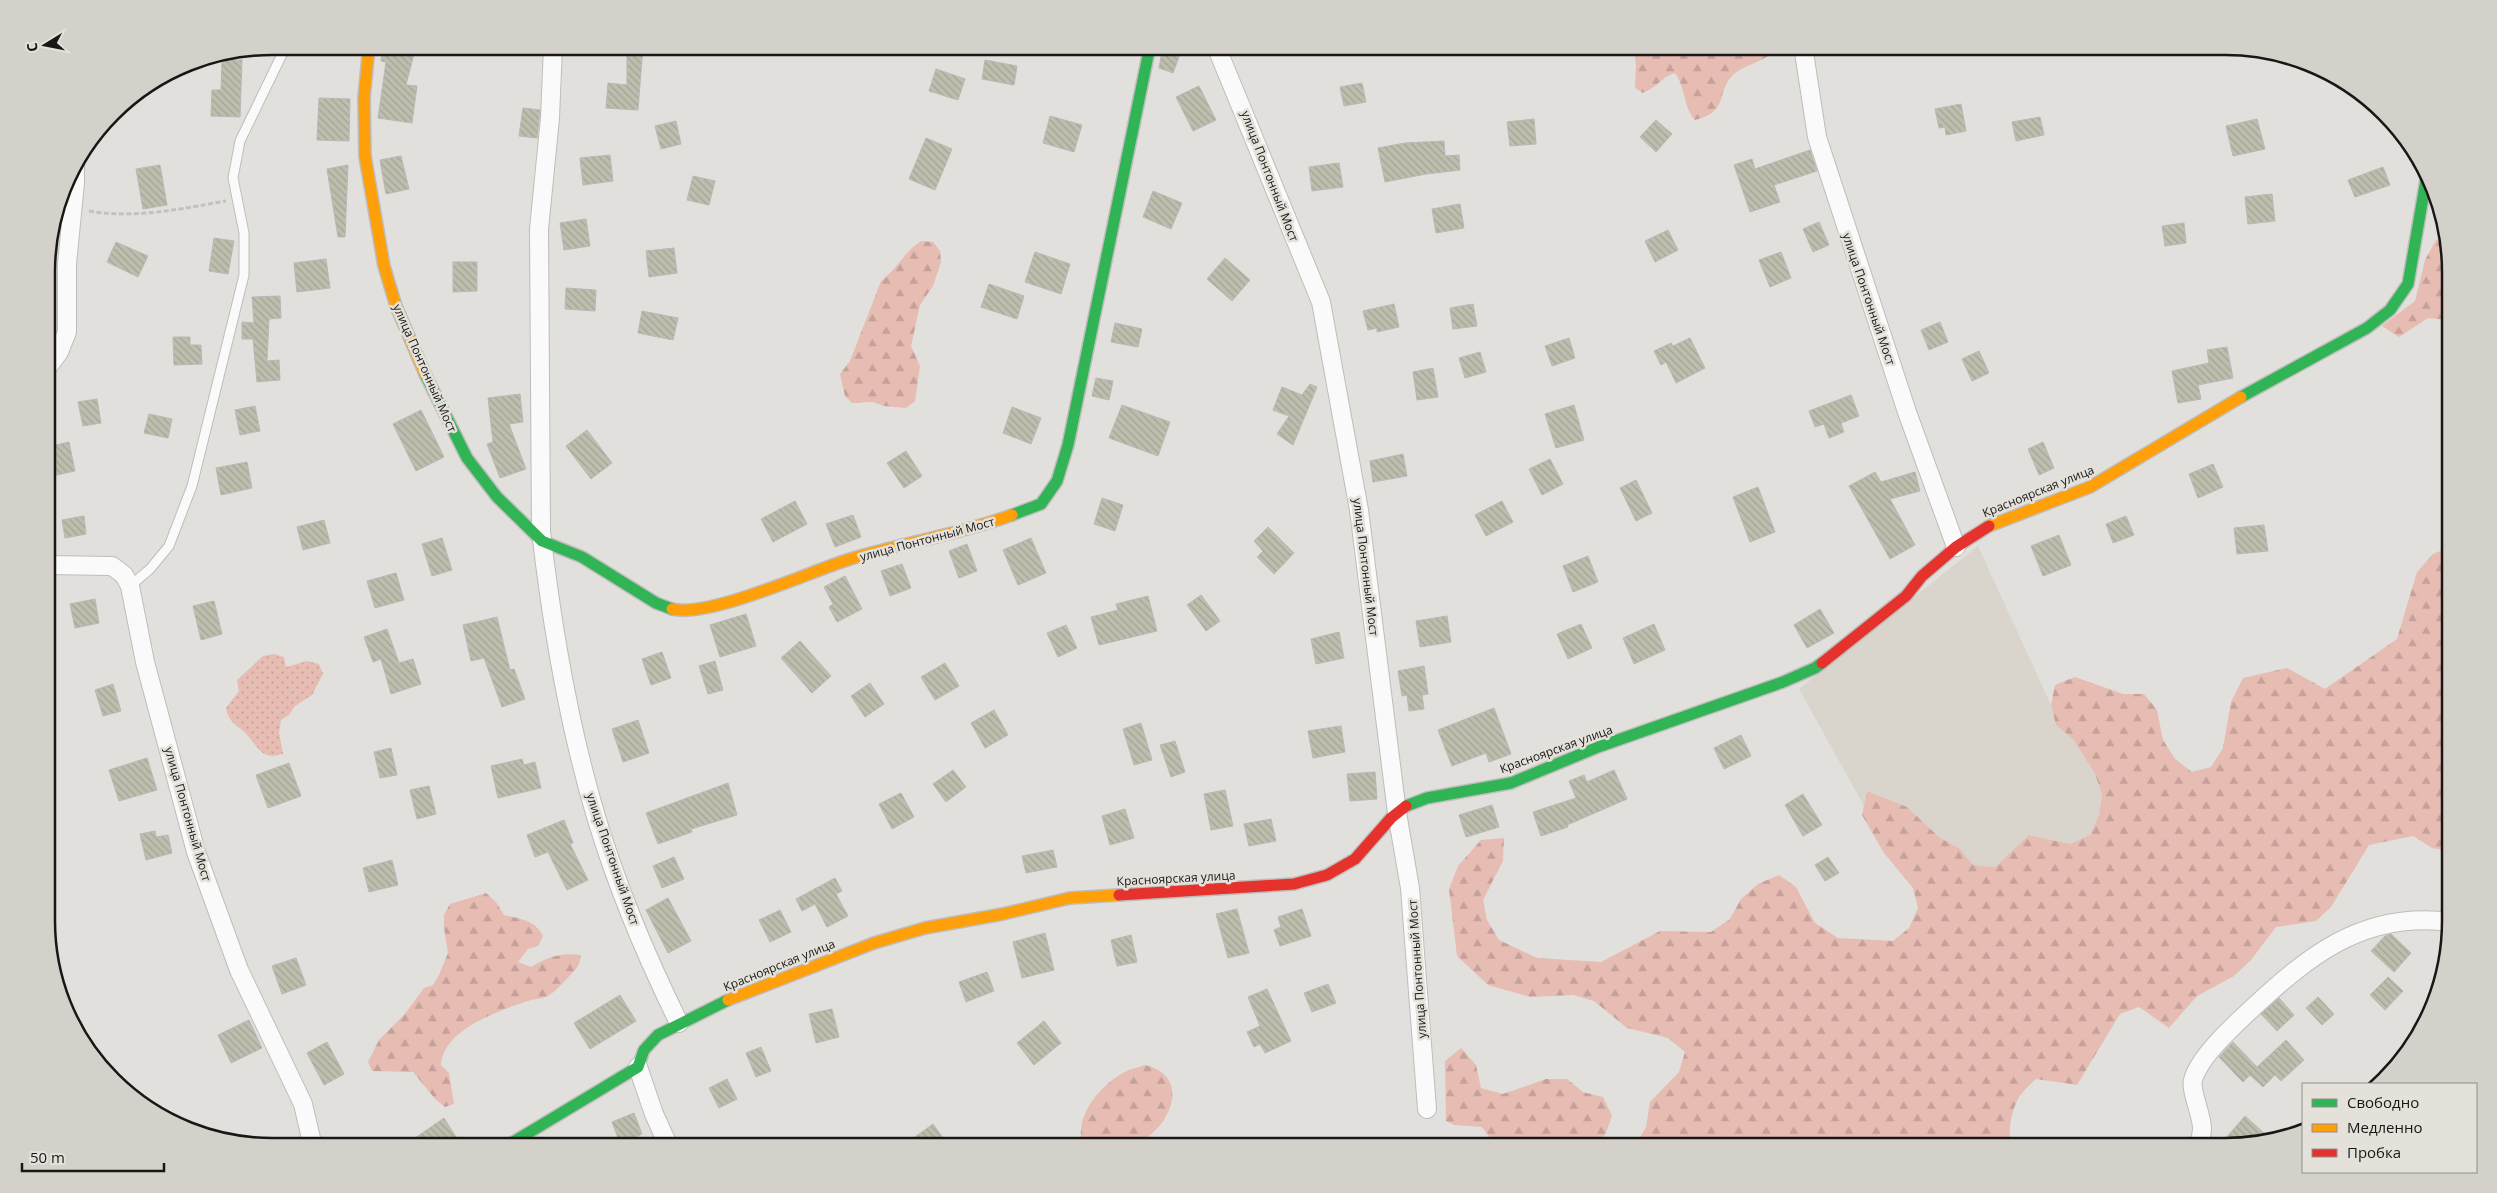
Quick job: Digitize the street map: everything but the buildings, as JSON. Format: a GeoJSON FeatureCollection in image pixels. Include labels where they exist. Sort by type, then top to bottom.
{"type":"FeatureCollection","features":[{"type":"Feature","properties":{"kind":"street","name":"улица Понтонный Мост"},"geometry":{"type":"LineString","coordinates":[[368,55],[364,98],[365,156],[384,266],[396,306],[427,379],[467,458],[497,498],[542,541],[582,557],[656,603],[674,610],[692,611],[754,594],[848,560],[979,527],[1040,504],[1057,481],[1068,445],[1148,55]]}},
{"type":"Feature","properties":{"kind":"street","name":"улица Понтонный Мост"},"geometry":{"type":"LineString","coordinates":[[553,55],[550,118],[539,229],[542,541],[546,580],[572,720],[598,822],[653,970],[679,1023]]}},
{"type":"Feature","properties":{"kind":"street","name":"улица Понтонный Мост"},"geometry":{"type":"LineString","coordinates":[[1220,55],[1321,302],[1359,510],[1397,813],[1410,888],[1427,1109]]}},
{"type":"Feature","properties":{"kind":"street","name":"улица Понтонный Мост"},"geometry":{"type":"LineString","coordinates":[[1804,55],[1816,137],[1907,412],[1956,547]]}},
{"type":"Feature","properties":{"kind":"street","name":"Красноярская улица"},"geometry":{"type":"LineString","coordinates":[[638,1067],[644,1050],[658,1035],[718,1004],[813,966],[925,928],[1003,914],[1070,898],[1294,884],[1327,874],[1355,859],[1397,813],[1408,804],[1427,798],[1511,782],[1598,747],[1783,682],[1815,668],[1906,596],[1922,576],[1956,547],[1982,529],[2090,487],[2220,409],[2367,328],[2390,310],[2408,284],[2425,186]]}},
{"type":"Feature","properties":{"kind":"street"},"geometry":{"type":"LineString","coordinates":[[55,357],[67,332],[66,208],[69,195]]}},
{"type":"Feature","properties":{"kind":"street","name":"улица Понтонный Мост"},"geometry":{"type":"LineString","coordinates":[[55,565],[112,566],[124,575],[130,586],[145,662],[196,852],[239,970],[303,1104],[311,1138]]}},
{"type":"Feature","properties":{"kind":"street"},"geometry":{"type":"LineString","coordinates":[[2200,1138],[2202,1129],[2192,1082],[2197,1069],[2230,1029],[2267,994],[2303,962],[2329,946],[2356,934],[2411,920],[2442,922]]}},
{"type":"Feature","properties":{"kind":"street"},"geometry":{"type":"LineString","coordinates":[[520,1138],[638,1067],[654,1114],[665,1138]]}},
{"type":"Feature","properties":{"kind":"lane"},"geometry":{"type":"LineString","coordinates":[[130,586],[150,569],[169,546],[192,486],[244,276],[244,233],[233,178],[240,141],[282,55]]}},
{"type":"Feature","properties":{"kind":"path"},"geometry":{"type":"LineString","coordinates":[[66,208],[112,215],[157,214],[236,199]]}},
{"type":"Feature","properties":{"kind":"shaded area"},"geometry":{"type":"Polygon","coordinates":[[[1978,546],[2051,705],[2056,725],[2073,739],[2095,774],[2102,794],[2099,815],[2090,835],[2070,844],[2029,835],[1995,867],[1973,865],[1959,848],[1940,838],[1907,807],[1867,791],[1864,806],[1799,689],[1978,546]]]}},
{"type":"Feature","properties":{"kind":"green space"},"geometry":{"type":"Polygon","coordinates":[[[1635,55],[1769,55],[1743,68],[1732,76],[1727,82],[1720,101],[1713,112],[1706,117],[1695,120],[1688,109],[1679,79],[1675,73],[1643,93],[1635,88],[1635,55]]]}},
{"type":"Feature","properties":{"kind":"green space"},"geometry":{"type":"Polygon","coordinates":[[[2439,239],[2442,257],[2442,319],[2428,318],[2399,337],[2382,326],[2415,301],[2425,260],[2436,240],[2439,239]]]}},
{"type":"Feature","properties":{"kind":"green space"},"geometry":{"type":"Polygon","coordinates":[[[921,241],[933,242],[940,251],[941,262],[933,286],[920,305],[911,346],[920,366],[915,401],[906,408],[884,406],[873,402],[852,403],[845,396],[840,374],[850,361],[881,281],[921,241]]]}},
{"type":"Feature","properties":{"kind":"green space"},"geometry":{"type":"Polygon","coordinates":[[[2442,550],[2442,850],[2432,848],[2413,836],[2369,845],[2331,907],[2316,921],[2276,927],[2251,960],[2234,976],[2197,996],[2169,1028],[2139,1007],[2120,1014],[2077,1085],[2036,1079],[2022,1093],[2015,1104],[2010,1126],[2010,1138],[1640,1138],[1646,1127],[1650,1102],[1679,1072],[1685,1052],[1668,1038],[1627,1028],[1594,1001],[1573,995],[1530,997],[1488,985],[1457,956],[1449,889],[1458,866],[1481,840],[1504,838],[1503,861],[1483,900],[1487,920],[1499,940],[1537,958],[1601,962],[1660,931],[1711,932],[1730,919],[1741,899],[1758,884],[1779,875],[1796,887],[1815,923],[1838,938],[1893,941],[1909,928],[1918,908],[1913,888],[1884,853],[1862,815],[1867,791],[1907,807],[1940,838],[1959,848],[1973,865],[1995,867],[2029,835],[2070,844],[2090,835],[2099,815],[2102,794],[2095,774],[2073,739],[2056,725],[2051,705],[2055,685],[2075,677],[2123,694],[2144,694],[2157,710],[2163,740],[2175,759],[2192,772],[2211,767],[2223,748],[2231,702],[2243,678],[2287,668],[2325,689],[2397,639],[2417,572],[2433,554],[2442,550]]]}},
{"type":"Feature","properties":{"kind":"green space"},"geometry":{"type":"Polygon","coordinates":[[[274,654],[284,657],[286,667],[307,661],[319,664],[323,674],[312,695],[295,706],[289,715],[281,720],[279,732],[283,754],[270,756],[262,752],[232,722],[226,708],[239,691],[237,680],[263,656],[274,654]]]}},
{"type":"Feature","properties":{"kind":"green space"},"geometry":{"type":"Polygon","coordinates":[[[486,893],[496,902],[504,915],[532,923],[543,936],[538,946],[528,949],[518,962],[531,967],[554,956],[567,954],[581,955],[576,969],[548,996],[528,1001],[486,1017],[461,1032],[451,1042],[444,1053],[441,1065],[449,1073],[454,1104],[445,1107],[436,1100],[413,1072],[372,1071],[368,1062],[379,1040],[404,1015],[424,988],[433,985],[439,975],[448,953],[444,915],[450,904],[486,893]]]}},
{"type":"Feature","properties":{"kind":"green space"},"geometry":{"type":"Polygon","coordinates":[[[1461,1048],[1476,1065],[1481,1088],[1503,1094],[1546,1079],[1567,1079],[1583,1092],[1603,1097],[1612,1116],[1605,1135],[1600,1138],[1490,1138],[1482,1127],[1454,1125],[1446,1121],[1445,1061],[1461,1048]]]}},
{"type":"Feature","properties":{"kind":"green space"},"geometry":{"type":"Polygon","coordinates":[[[1145,1065],[1161,1072],[1169,1081],[1172,1093],[1170,1106],[1164,1119],[1155,1131],[1146,1138],[1081,1138],[1085,1114],[1097,1094],[1114,1079],[1130,1070],[1145,1065]]]}},
{"type":"Feature","properties":{"kind":"traffic: fast"},"geometry":{"type":"LineString","coordinates":[[1012,515],[1041,504],[1057,481],[1068,445],[1148,55]]}},
{"type":"Feature","properties":{"kind":"traffic: fast"},"geometry":{"type":"LineString","coordinates":[[2241,397],[2367,328],[2390,310],[2408,284],[2425,186]]}},
{"type":"Feature","properties":{"kind":"traffic: fast"},"geometry":{"type":"LineString","coordinates":[[425,374],[467,458],[497,497],[542,541],[582,557],[656,603],[672,609]]}},
{"type":"Feature","properties":{"kind":"traffic: fast"},"geometry":{"type":"LineString","coordinates":[[1406,806],[1427,798],[1511,783],[1598,747],[1783,682],[1822,663]]}},
{"type":"Feature","properties":{"kind":"traffic: fast"},"geometry":{"type":"LineString","coordinates":[[520,1138],[638,1067],[644,1050],[658,1035],[728,1000]]}},
{"type":"Feature","properties":{"kind":"traffic: slow"},"geometry":{"type":"LineString","coordinates":[[368,55],[364,98],[365,156],[384,266],[396,306],[425,374]]}},
{"type":"Feature","properties":{"kind":"traffic: slow"},"geometry":{"type":"LineString","coordinates":[[1989,526],[2090,487],[2241,397]]}},
{"type":"Feature","properties":{"kind":"traffic: slow"},"geometry":{"type":"LineString","coordinates":[[672,609],[689,610],[733,601],[847,560],[971,528],[1012,515]]}},
{"type":"Feature","properties":{"kind":"traffic: slow"},"geometry":{"type":"LineString","coordinates":[[728,1000],[874,943],[925,928],[1003,914],[1070,898],[1119,895]]}},
{"type":"Feature","properties":{"kind":"traffic: jam"},"geometry":{"type":"LineString","coordinates":[[1822,663],[1906,596],[1922,576],[1956,547],[1989,526]]}},
{"type":"Feature","properties":{"kind":"traffic: jam"},"geometry":{"type":"LineString","coordinates":[[1119,895],[1294,884],[1327,875],[1355,859],[1391,818],[1406,806]]}}]}
